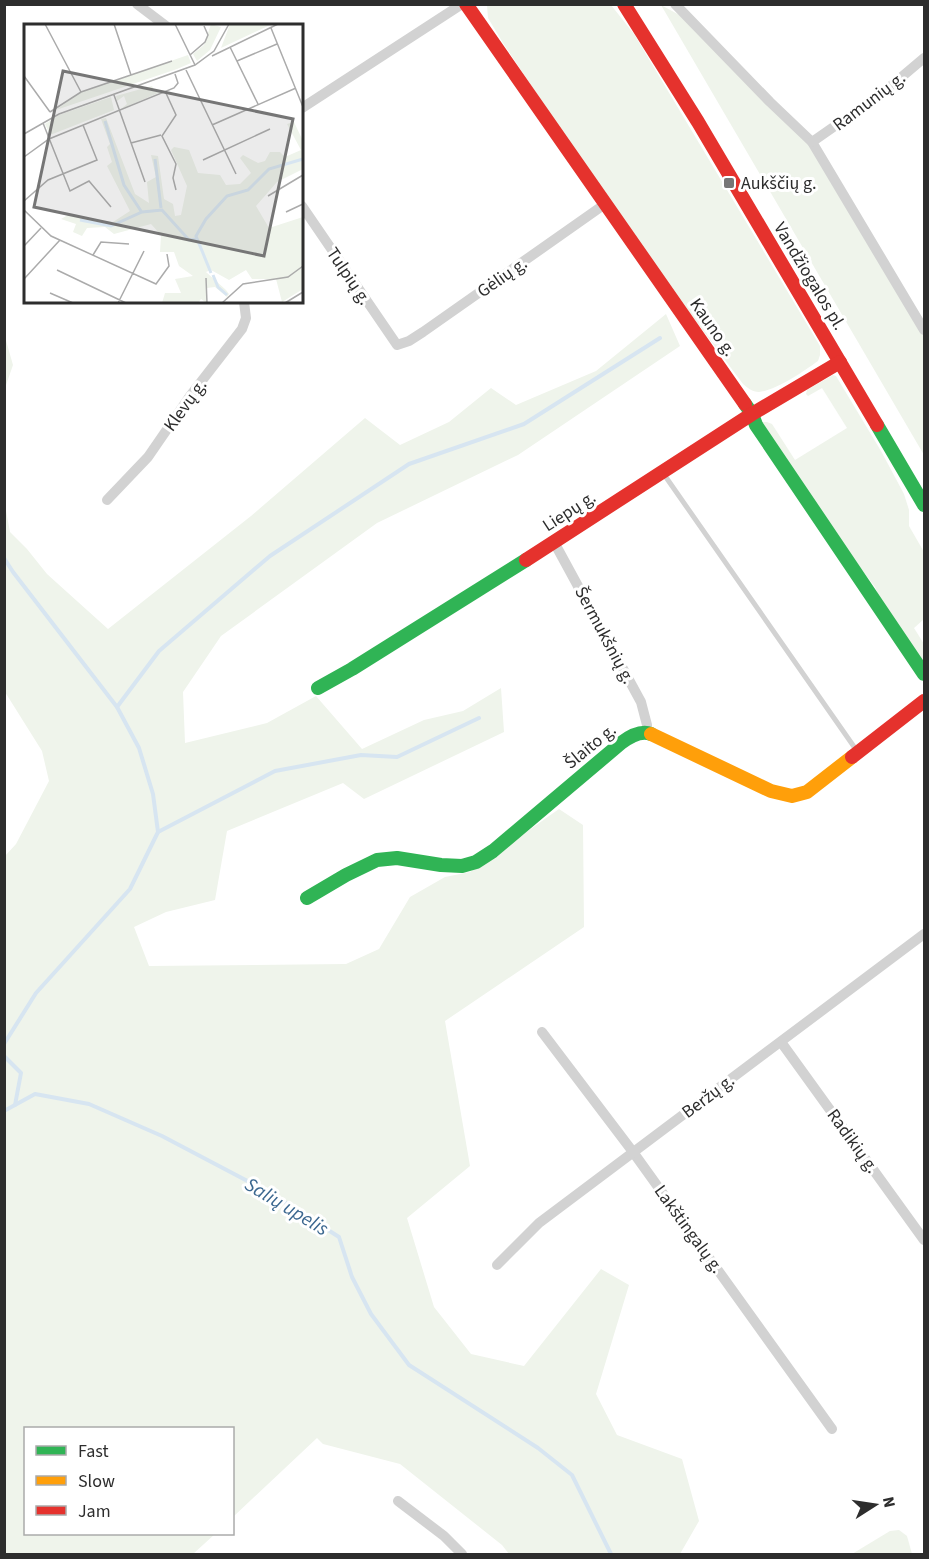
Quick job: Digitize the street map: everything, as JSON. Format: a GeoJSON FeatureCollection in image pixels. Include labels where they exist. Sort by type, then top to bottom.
{"type":"FeatureCollection","features":[{"type":"Feature","properties":{"kind":"street"},"geometry":{"type":"LineString","coordinates":[[137,4],[163,24]]}},
{"type":"Feature","properties":{"kind":"street"},"geometry":{"type":"LineString","coordinates":[[303,107],[464,4]]}},
{"type":"Feature","properties":{"kind":"street","name":"Kauno g."},"geometry":{"type":"LineString","coordinates":[[464,4],[752,414],[756,425],[924,674]]}},
{"type":"Feature","properties":{"kind":"street","name":"Vandžiogalos pl."},"geometry":{"type":"LineString","coordinates":[[624,4],[698,122],[924,506]]}},
{"type":"Feature","properties":{"kind":"street"},"geometry":{"type":"LineString","coordinates":[[675,4],[812,142],[924,330]]}},
{"type":"Feature","properties":{"kind":"street","name":"Ramunių g."},"geometry":{"type":"LineString","coordinates":[[812,142],[885,91],[924,58]]}},
{"type":"Feature","properties":{"kind":"street","name":"Gėlių g."},"geometry":{"type":"LineString","coordinates":[[397,345],[423,332],[605,204]]}},
{"type":"Feature","properties":{"kind":"street","name":"Tulpių g."},"geometry":{"type":"LineString","coordinates":[[303,207],[397,345]]}},
{"type":"Feature","properties":{"kind":"street","name":"Klevų g."},"geometry":{"type":"LineString","coordinates":[[107,500],[148,457],[190,396],[242,329],[246,318],[244,303]]}},
{"type":"Feature","properties":{"kind":"street","name":"Liepų g."},"geometry":{"type":"LineString","coordinates":[[318,688],[554,542],[752,414],[840,362]]}},
{"type":"Feature","properties":{"kind":"street","name":"Šermukšnių g."},"geometry":{"type":"LineString","coordinates":[[554,542],[641,702],[647,732]]}},
{"type":"Feature","properties":{"kind":"street","name":"Šlaito g."},"geometry":{"type":"LineString","coordinates":[[307,898],[384,858],[464,866],[476,862],[621,743],[638,733],[647,732],[771,791],[792,796],[807,792],[924,701]]}},
{"type":"Feature","properties":{"kind":"street","name":"Beržų g."},"geometry":{"type":"LineString","coordinates":[[496,1265],[539,1223],[924,934]]}},
{"type":"Feature","properties":{"kind":"street","name":"Lakštingalų g."},"geometry":{"type":"LineString","coordinates":[[542,1032],[633,1152],[832,1429]]}},
{"type":"Feature","properties":{"kind":"street","name":"Radikių g."},"geometry":{"type":"LineString","coordinates":[[781,1042],[924,1240]]}},
{"type":"Feature","properties":{"kind":"street"},"geometry":{"type":"LineString","coordinates":[[398,1501],[444,1536],[462,1554]]}},
{"type":"Feature","properties":{"kind":"lane"},"geometry":{"type":"LineString","coordinates":[[662,472],[858,753]]}},
{"type":"Feature","properties":{"kind":"shaded area"},"geometry":{"type":"Polygon","coordinates":[[[487,5],[611,5],[634,34],[820,346],[818,361],[766,391],[754,391],[743,384],[629,232],[503,43],[488,18],[487,5]]]}},
{"type":"Feature","properties":{"kind":"shaded area"},"geometry":{"type":"Polygon","coordinates":[[[661,5],[696,24],[812,142],[924,330],[924,455],[661,5]]]}},
{"type":"Feature","properties":{"kind":"shaded area"},"geometry":{"type":"Polygon","coordinates":[[[666,314],[680,346],[518,455],[377,523],[221,636],[183,692],[185,743],[267,723],[316,696],[362,749],[424,720],[463,711],[501,688],[504,732],[364,799],[343,783],[227,831],[215,900],[166,912],[134,927],[149,966],[346,964],[379,949],[410,897],[445,877],[470,872],[559,809],[583,825],[584,927],[445,1021],[470,1166],[407,1218],[434,1307],[471,1354],[524,1366],[601,1269],[629,1285],[596,1394],[617,1435],[682,1459],[699,1521],[680,1554],[509,1554],[502,1545],[400,1464],[323,1444],[317,1438],[234,1516],[234,1427],[24,1427],[24,1535],[214,1535],[193,1554],[5,1554],[5,856],[16,844],[49,781],[42,751],[5,692],[4,500],[10,532],[47,574],[108,629],[251,516],[365,418],[400,445],[449,422],[491,388],[516,405],[596,371],[666,314]]]}},
{"type":"Feature","properties":{"kind":"shaded area"},"geometry":{"type":"Polygon","coordinates":[[[5,337],[13,365],[4,388],[5,337]]]}},
{"type":"Feature","properties":{"kind":"shaded area"},"geometry":{"type":"Polygon","coordinates":[[[833,375],[836,376],[881,451],[904,494],[909,510],[909,526],[924,552],[924,619],[914,628],[924,644],[924,665],[880,599],[875,587],[762,422],[772,424],[795,460],[847,428],[822,388],[808,396],[806,394],[807,390],[833,375]]]}},
{"type":"Feature","properties":{"kind":"shaded area"},"geometry":{"type":"Polygon","coordinates":[[[899,1530],[907,1536],[912,1554],[852,1554],[890,1531],[899,1530]]]}},
{"type":"Feature","properties":{"kind":"waterway"},"geometry":{"type":"LineString","coordinates":[[117,707],[159,651],[270,556],[409,464],[524,424],[660,338]]}},
{"type":"Feature","properties":{"kind":"waterway"},"geometry":{"type":"LineString","coordinates":[[4,558],[117,707],[139,748],[153,794],[158,832],[130,889],[36,993],[4,1044]]}},
{"type":"Feature","properties":{"kind":"waterway"},"geometry":{"type":"LineString","coordinates":[[158,832],[275,771],[361,755],[397,757],[479,718]]}},
{"type":"Feature","properties":{"kind":"waterway"},"geometry":{"type":"LineString","coordinates":[[4,1056],[21,1073],[15,1105]]}},
{"type":"Feature","properties":{"kind":"waterway","name":"Salių upelis"},"geometry":{"type":"LineString","coordinates":[[4,1111],[35,1094],[89,1104],[162,1136],[270,1193],[339,1237],[352,1277],[371,1314],[409,1365],[538,1448],[572,1475],[611,1554]]}},
{"type":"Feature","properties":{"kind":"traffic: fast"},"geometry":{"type":"LineString","coordinates":[[745,404],[756,425],[924,674]]}},
{"type":"Feature","properties":{"kind":"traffic: fast"},"geometry":{"type":"LineString","coordinates":[[877,425],[924,505]]}},
{"type":"Feature","properties":{"kind":"traffic: fast"},"geometry":{"type":"LineString","coordinates":[[318,688],[526,560]]}},
{"type":"Feature","properties":{"kind":"traffic: fast"},"geometry":{"type":"LineString","coordinates":[[307,898],[377,860],[397,858],[462,866],[476,862],[493,851],[621,743],[631,736],[651,734]]}},
{"type":"Feature","properties":{"kind":"traffic: slow"},"geometry":{"type":"LineString","coordinates":[[651,734],[771,791],[792,796],[807,792],[852,757]]}},
{"type":"Feature","properties":{"kind":"traffic: jam"},"geometry":{"type":"LineString","coordinates":[[466,4],[745,404]]}},
{"type":"Feature","properties":{"kind":"traffic: jam"},"geometry":{"type":"LineString","coordinates":[[624,4],[698,122],[877,425]]}},
{"type":"Feature","properties":{"kind":"traffic: jam"},"geometry":{"type":"LineString","coordinates":[[526,560],[752,414],[840,362]]}},
{"type":"Feature","properties":{"kind":"traffic: jam"},"geometry":{"type":"LineString","coordinates":[[852,757],[924,701]]}},
{"type":"Feature","properties":{"kind":"place","name":"Aukščių g."},"geometry":{"type":"Point","coordinates":[729,183]}}]}
